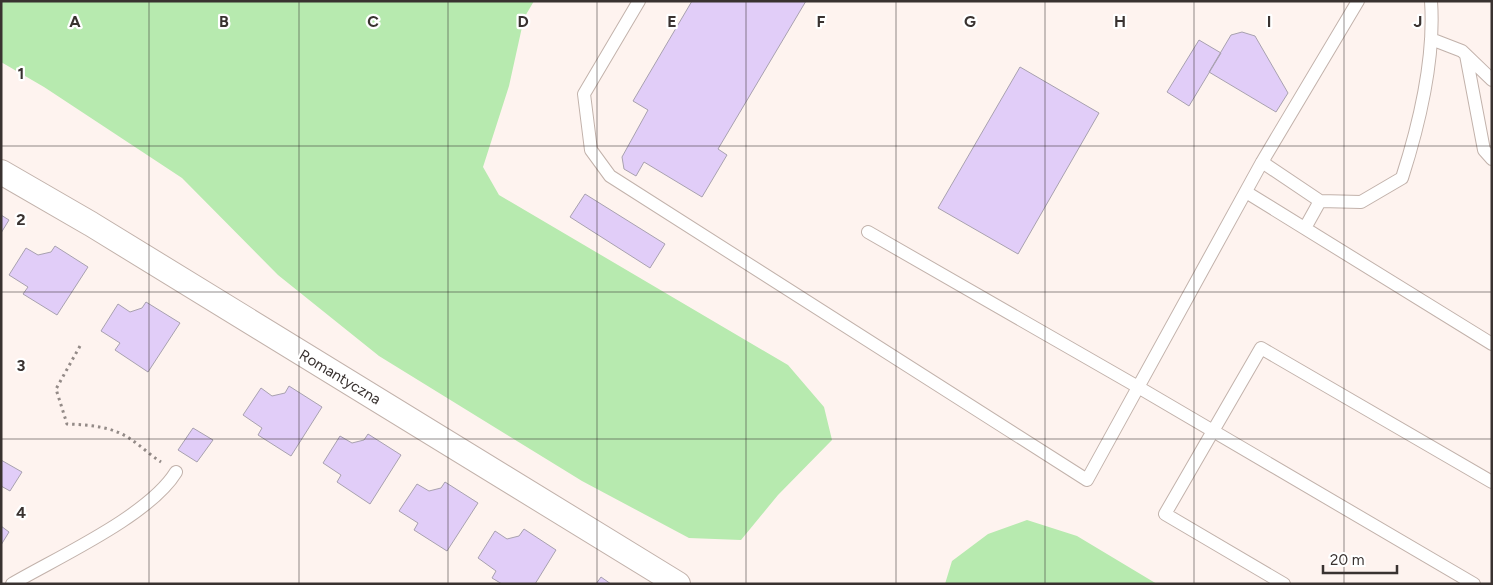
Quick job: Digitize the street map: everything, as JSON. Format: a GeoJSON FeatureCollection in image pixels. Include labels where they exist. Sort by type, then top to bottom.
{"type":"FeatureCollection","features":[{"type":"Feature","properties":{"kind":"street","name":"Romantyczna"},"geometry":{"type":"LineString","coordinates":[[1,172],[92,224],[678,584]]}},
{"type":"Feature","properties":{"kind":"lane"},"geometry":{"type":"LineString","coordinates":[[639,1],[584,94],[591,150],[610,176],[1087,480],[1262,162],[1358,1]]}},
{"type":"Feature","properties":{"kind":"lane"},"geometry":{"type":"LineString","coordinates":[[1262,162],[1320,201],[1361,202],[1402,178],[1416,134],[1433,29],[1431,1]]}},
{"type":"Feature","properties":{"kind":"lane"},"geometry":{"type":"LineString","coordinates":[[1431,39],[1462,51],[1492,80]]}},
{"type":"Feature","properties":{"kind":"lane"},"geometry":{"type":"LineString","coordinates":[[1466,55],[1484,150],[1492,159]]}},
{"type":"Feature","properties":{"kind":"lane"},"geometry":{"type":"LineString","coordinates":[[1246,192],[1492,344]]}},
{"type":"Feature","properties":{"kind":"lane"},"geometry":{"type":"LineString","coordinates":[[1305,228],[1320,201]]}},
{"type":"Feature","properties":{"kind":"lane"},"geometry":{"type":"LineString","coordinates":[[868,232],[1138,387],[1474,584]]}},
{"type":"Feature","properties":{"kind":"lane"},"geometry":{"type":"LineString","coordinates":[[1284,584],[1165,514],[1261,348],[1492,482]]}},
{"type":"Feature","properties":{"kind":"lane"},"geometry":{"type":"LineString","coordinates":[[12,584],[114,527],[161,492],[176,472]]}},
{"type":"Feature","properties":{"kind":"path"},"geometry":{"type":"LineString","coordinates":[[80,346],[56,388],[67,424],[96,426],[128,438],[176,472]]}},
{"type":"Feature","properties":{"kind":"green space"},"geometry":{"type":"Polygon","coordinates":[[[1,1],[534,1],[524,18],[509,86],[483,167],[499,195],[788,365],[824,407],[832,440],[778,495],[741,540],[689,538],[582,481],[379,356],[278,275],[182,178],[44,87],[1,62],[1,1]]]}},
{"type":"Feature","properties":{"kind":"green space"},"geometry":{"type":"Polygon","coordinates":[[[1027,520],[1077,536],[1157,584],[945,584],[952,561],[988,534],[1027,520]]]}},
{"type":"Feature","properties":{"kind":"building"},"geometry":{"type":"Polygon","coordinates":[[[692,1],[806,1],[718,149],[727,155],[702,197],[644,162],[636,176],[624,169],[622,157],[648,110],[633,101],[692,1]]]}},
{"type":"Feature","properties":{"kind":"building"},"geometry":{"type":"Polygon","coordinates":[[[1242,32],[1255,36],[1288,93],[1276,112],[1209,72],[1231,35],[1242,32]]]}},
{"type":"Feature","properties":{"kind":"building"},"geometry":{"type":"Polygon","coordinates":[[[1199,40],[1221,53],[1189,106],[1167,92],[1199,40]]]}},
{"type":"Feature","properties":{"kind":"building"},"geometry":{"type":"Polygon","coordinates":[[[1020,67],[1099,113],[1018,254],[938,208],[1020,67]]]}},
{"type":"Feature","properties":{"kind":"building"},"geometry":{"type":"Polygon","coordinates":[[[585,194],[665,244],[650,268],[570,217],[585,194]]]}},
{"type":"Feature","properties":{"kind":"building"},"geometry":{"type":"Polygon","coordinates":[[[1,215],[9,220],[1,233],[1,215]]]}},
{"type":"Feature","properties":{"kind":"building"},"geometry":{"type":"Polygon","coordinates":[[[55,246],[88,267],[57,315],[23,294],[28,287],[9,275],[26,248],[38,255],[51,252],[55,246]]]}},
{"type":"Feature","properties":{"kind":"building"},"geometry":{"type":"Polygon","coordinates":[[[146,302],[180,323],[148,372],[115,350],[120,343],[101,331],[118,304],[130,312],[142,308],[146,302]]]}},
{"type":"Feature","properties":{"kind":"building"},"geometry":{"type":"Polygon","coordinates":[[[289,386],[322,407],[291,456],[258,435],[262,428],[243,415],[261,388],[272,396],[285,393],[289,386]]]}},
{"type":"Feature","properties":{"kind":"building"},"geometry":{"type":"Polygon","coordinates":[[[193,428],[213,440],[197,462],[178,450],[193,428]]]}},
{"type":"Feature","properties":{"kind":"building"},"geometry":{"type":"Polygon","coordinates":[[[368,434],[401,455],[370,504],[337,482],[341,475],[323,463],[340,436],[352,443],[364,440],[368,434]]]}},
{"type":"Feature","properties":{"kind":"building"},"geometry":{"type":"Polygon","coordinates":[[[1,460],[22,472],[10,491],[1,486],[1,460]]]}},
{"type":"Feature","properties":{"kind":"building"},"geometry":{"type":"Polygon","coordinates":[[[445,482],[478,503],[447,551],[414,530],[418,523],[399,511],[417,484],[429,491],[441,488],[445,482]]]}},
{"type":"Feature","properties":{"kind":"building"},"geometry":{"type":"Polygon","coordinates":[[[1,526],[9,532],[1,545],[1,526]]]}},
{"type":"Feature","properties":{"kind":"building"},"geometry":{"type":"Polygon","coordinates":[[[524,529],[556,550],[535,584],[502,584],[492,578],[496,571],[478,558],[495,531],[507,539],[519,536],[524,529]]]}},
{"type":"Feature","properties":{"kind":"building"},"geometry":{"type":"Polygon","coordinates":[[[601,577],[611,584],[596,584],[601,577]]]}}]}
